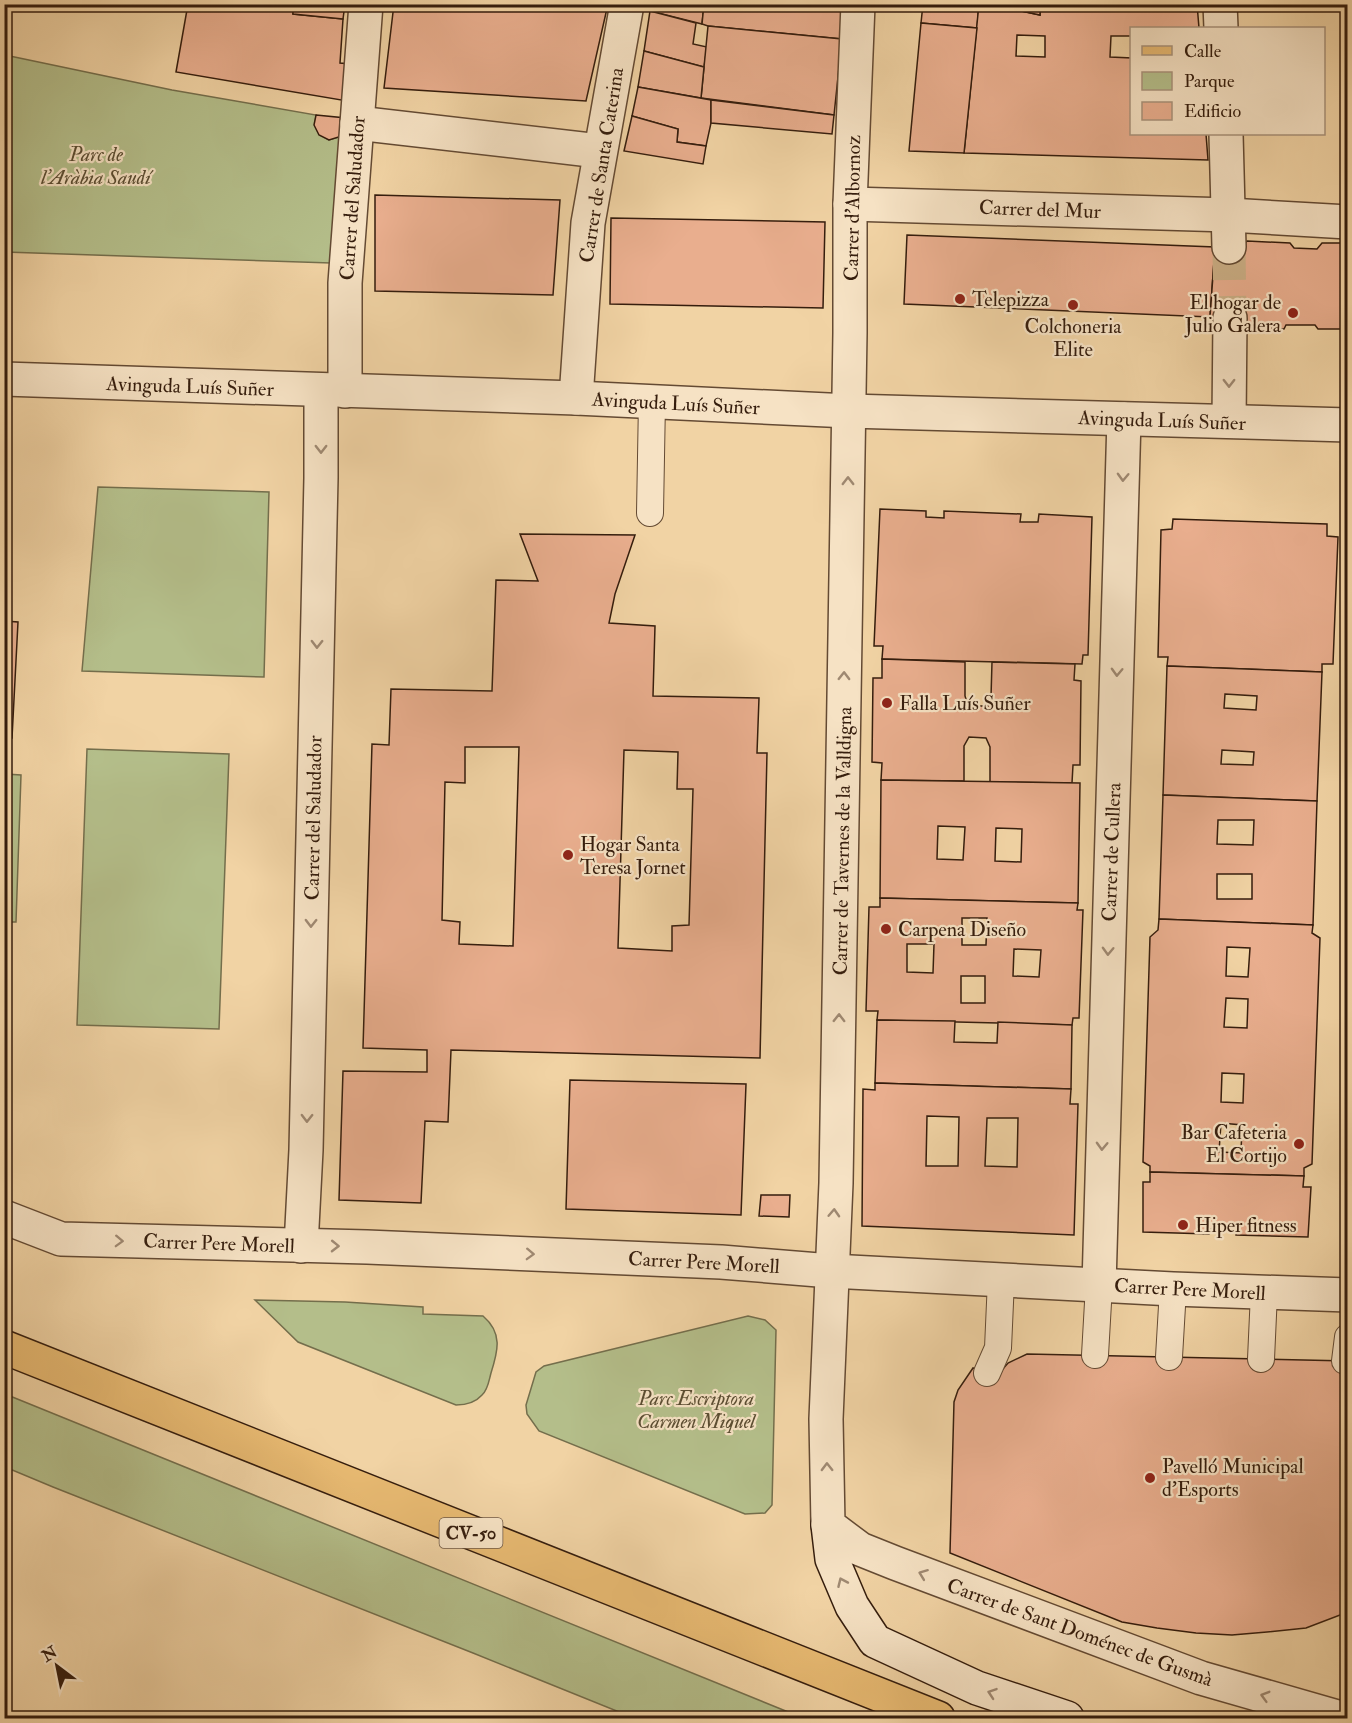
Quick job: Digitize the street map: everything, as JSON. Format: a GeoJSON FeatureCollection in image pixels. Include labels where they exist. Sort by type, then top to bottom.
{"type":"FeatureCollection","features":[{"type":"Feature","properties":{"kind":"main road","name":"CV-50"},"geometry":{"type":"LineString","coordinates":[[4,1347],[938,1719]]}},
{"type":"Feature","properties":{"kind":"street","name":"Carrer del Saludador"},"geometry":{"type":"LineString","coordinates":[[301,1246],[307,1126],[321,477],[345,315],[345,283],[366,4]]}},
{"type":"Feature","properties":{"kind":"street","name":"Carrer de Santa Caterina"},"geometry":{"type":"LineString","coordinates":[[576,398],[588,223],[627,4]]}},
{"type":"Feature","properties":{"kind":"street","name":"Carrer d'Albornoz"},"geometry":{"type":"LineString","coordinates":[[849,411],[850,204],[858,4]]}},
{"type":"Feature","properties":{"kind":"street"},"geometry":{"type":"LineString","coordinates":[[1220,4],[1221,27]]}},
{"type":"Feature","properties":{"kind":"street"},"geometry":{"type":"LineString","coordinates":[[357,123],[599,151]]}},
{"type":"Feature","properties":{"kind":"street"},"geometry":{"type":"LineString","coordinates":[[1226,135],[1229,247]]}},
{"type":"Feature","properties":{"kind":"street","name":"Carrer del Mur"},"geometry":{"type":"LineString","coordinates":[[850,204],[1229,215],[1347,222]]}},
{"type":"Feature","properties":{"kind":"street"},"geometry":{"type":"LineString","coordinates":[[1229,421],[1230,318]]}},
{"type":"Feature","properties":{"kind":"street","name":"Avinguda Luís Suñer"},"geometry":{"type":"LineString","coordinates":[[4,379],[576,398],[849,411],[1347,425]]}},
{"type":"Feature","properties":{"kind":"street","name":"Carrer de Tavernes de la Valldigna"},"geometry":{"type":"LineString","coordinates":[[849,411],[836,1171],[826,1419],[828,1525],[832,1559],[852,1606],[875,1641],[977,1688],[1067,1719]]}},
{"type":"Feature","properties":{"kind":"street","name":"Carrer de Cullera"},"geometry":{"type":"LineString","coordinates":[[1099,1285],[1125,419]]}},
{"type":"Feature","properties":{"kind":"street","name":"Carrer Pere Morell"},"geometry":{"type":"LineString","coordinates":[[4,1217],[61,1239],[721,1262],[831,1271],[1001,1280],[1347,1295]]}},
{"type":"Feature","properties":{"kind":"street","name":"Carrer de Sant Doménec de Gusmà"},"geometry":{"type":"LineString","coordinates":[[828,1525],[860,1549],[895,1563],[1201,1678],[1341,1719]]}},
{"type":"Feature","properties":{"kind":"lane"},"geometry":{"type":"LineString","coordinates":[[650,513],[652,402]]}},
{"type":"Feature","properties":{"kind":"lane"},"geometry":{"type":"LineString","coordinates":[[987,1372],[998,1348],[1001,1280]]}},
{"type":"Feature","properties":{"kind":"lane"},"geometry":{"type":"LineString","coordinates":[[1095,1355],[1099,1285]]}},
{"type":"Feature","properties":{"kind":"lane"},"geometry":{"type":"LineString","coordinates":[[1169,1357],[1173,1289]]}},
{"type":"Feature","properties":{"kind":"lane"},"geometry":{"type":"LineString","coordinates":[[1261,1359],[1263,1293]]}},
{"type":"Feature","properties":{"kind":"green space","name":"Parc de l'Aràbia Saudí"},"geometry":{"type":"Polygon","coordinates":[[[5,55],[172,90],[316,115],[317,131],[322,136],[329,140],[342,136],[331,263],[5,252],[5,55]]]}},
{"type":"Feature","properties":{"kind":"green space"},"geometry":{"type":"Polygon","coordinates":[[[98,487],[269,492],[264,677],[82,671],[98,487]]]}},
{"type":"Feature","properties":{"kind":"green space"},"geometry":{"type":"Polygon","coordinates":[[[87,749],[229,754],[219,1029],[77,1025],[87,749]]]}},
{"type":"Feature","properties":{"kind":"green space"},"geometry":{"type":"Polygon","coordinates":[[[5,774],[21,775],[16,922],[5,922],[5,774]]]}},
{"type":"Feature","properties":{"kind":"green space"},"geometry":{"type":"Polygon","coordinates":[[[255,1300],[423,1307],[423,1314],[483,1316],[494,1329],[497,1343],[496,1357],[487,1388],[473,1402],[456,1405],[298,1342],[255,1300]]]}},
{"type":"Feature","properties":{"kind":"green space","name":"Parc Escriptora Carmen Miquel"},"geometry":{"type":"Polygon","coordinates":[[[748,1316],[765,1320],[776,1330],[772,1505],[765,1513],[745,1514],[539,1431],[527,1414],[526,1405],[536,1372],[544,1366],[748,1316]]]}},
{"type":"Feature","properties":{"kind":"green space"},"geometry":{"type":"Polygon","coordinates":[[[5,1394],[803,1718],[634,1718],[53,1487],[5,1467],[5,1394]]]}},
{"type":"Feature","properties":{"kind":"building"},"geometry":{"type":"Polygon","coordinates":[[[188,4],[293,4],[293,14],[343,19],[340,63],[351,64],[347,101],[176,72],[188,4]]]}},
{"type":"Feature","properties":{"kind":"building"},"geometry":{"type":"Polygon","coordinates":[[[293,4],[345,4],[343,19],[293,14],[293,4]]]}},
{"type":"Feature","properties":{"kind":"building"},"geometry":{"type":"Polygon","coordinates":[[[394,4],[608,4],[586,101],[384,88],[394,4]]]}},
{"type":"Feature","properties":{"kind":"building"},"geometry":{"type":"Polygon","coordinates":[[[651,4],[704,4],[702,24],[650,11],[651,4]]]}},
{"type":"Feature","properties":{"kind":"building"},"geometry":{"type":"Polygon","coordinates":[[[704,4],[843,4],[842,39],[708,26],[702,24],[704,4]]]}},
{"type":"Feature","properties":{"kind":"building"},"geometry":{"type":"Polygon","coordinates":[[[923,4],[979,4],[977,28],[921,23],[923,4]]]}},
{"type":"Feature","properties":{"kind":"building"},"geometry":{"type":"Polygon","coordinates":[[[979,4],[990,4],[1040,15],[1040,4],[1197,4],[1199,27],[1130,27],[1130,36],[1111,36],[1110,57],[1130,58],[1130,135],[1206,135],[1208,160],[964,153],[979,4]],[[1017,35],[1016,56],[1045,57],[1045,36],[1017,35]]]}},
{"type":"Feature","properties":{"kind":"building"},"geometry":{"type":"Polygon","coordinates":[[[990,4],[1011,4],[1011,9],[990,4]]]}},
{"type":"Feature","properties":{"kind":"building"},"geometry":{"type":"Polygon","coordinates":[[[1011,4],[1040,4],[1040,15],[1011,9],[1011,4]]]}},
{"type":"Feature","properties":{"kind":"building"},"geometry":{"type":"Polygon","coordinates":[[[650,11],[696,23],[693,44],[707,47],[704,67],[644,51],[650,11]]]}},
{"type":"Feature","properties":{"kind":"building"},"geometry":{"type":"Polygon","coordinates":[[[921,23],[977,28],[964,153],[909,151],[921,23]]]}},
{"type":"Feature","properties":{"kind":"building"},"geometry":{"type":"Polygon","coordinates":[[[708,26],[842,39],[834,115],[701,98],[708,26]]]}},
{"type":"Feature","properties":{"kind":"building"},"geometry":{"type":"Polygon","coordinates":[[[644,51],[704,67],[701,98],[638,87],[644,51]]]}},
{"type":"Feature","properties":{"kind":"building"},"geometry":{"type":"Polygon","coordinates":[[[638,87],[711,100],[711,123],[706,146],[677,142],[678,129],[632,116],[638,87]]]}},
{"type":"Feature","properties":{"kind":"building"},"geometry":{"type":"Polygon","coordinates":[[[711,100],[834,115],[832,134],[711,123],[711,100]]]}},
{"type":"Feature","properties":{"kind":"building"},"geometry":{"type":"Polygon","coordinates":[[[316,115],[346,118],[342,136],[329,140],[319,135],[314,125],[316,115]]]}},
{"type":"Feature","properties":{"kind":"building"},"geometry":{"type":"Polygon","coordinates":[[[632,116],[678,129],[677,142],[706,146],[703,164],[624,151],[632,116]]]}},
{"type":"Feature","properties":{"kind":"building"},"geometry":{"type":"Polygon","coordinates":[[[375,195],[560,200],[553,295],[375,291],[375,195]]]}},
{"type":"Feature","properties":{"kind":"building"},"geometry":{"type":"Polygon","coordinates":[[[611,218],[825,222],[823,308],[610,304],[611,218]]]}},
{"type":"Feature","properties":{"kind":"building"},"geometry":{"type":"Polygon","coordinates":[[[907,235],[1215,247],[1210,317],[904,304],[907,235]]]}},
{"type":"Feature","properties":{"kind":"building"},"geometry":{"type":"Polygon","coordinates":[[[1247,241],[1290,243],[1294,248],[1317,249],[1322,243],[1348,243],[1348,329],[1318,329],[1315,325],[1286,325],[1284,329],[1243,326],[1230,318],[1210,317],[1215,247],[1241,248],[1247,241]]]}},
{"type":"Feature","properties":{"kind":"building"},"geometry":{"type":"Polygon","coordinates":[[[880,509],[926,511],[926,517],[944,518],[944,511],[1021,514],[1020,522],[1038,522],[1039,514],[1092,517],[1088,655],[1083,655],[1082,664],[882,659],[883,646],[874,646],[880,509]]]}},
{"type":"Feature","properties":{"kind":"building"},"geometry":{"type":"Polygon","coordinates":[[[1173,519],[1327,524],[1327,536],[1338,537],[1333,664],[1322,664],[1322,672],[1167,666],[1168,657],[1158,657],[1161,530],[1172,529],[1173,519]]]}},
{"type":"Feature","properties":{"kind":"building","name":"Hogar Santa Teresa Jornet"},"geometry":{"type":"Polygon","coordinates":[[[520,534],[635,535],[615,594],[609,623],[655,626],[653,696],[759,698],[757,753],[767,753],[760,1058],[451,1050],[448,1122],[425,1121],[421,1203],[339,1200],[343,1071],[427,1072],[427,1050],[363,1048],[372,744],[389,745],[391,689],[492,691],[496,580],[538,581],[520,534]],[[465,747],[465,783],[445,782],[442,920],[460,922],[459,944],[513,946],[519,747],[465,747]],[[624,750],[618,948],[672,951],[672,926],[689,925],[693,789],[677,789],[678,752],[624,750]]]}},
{"type":"Feature","properties":{"kind":"building"},"geometry":{"type":"Polygon","coordinates":[[[4,621],[18,622],[12,738],[4,738],[4,621]]]}},
{"type":"Feature","properties":{"kind":"building"},"geometry":{"type":"Polygon","coordinates":[[[882,659],[965,662],[965,696],[968,706],[988,706],[991,697],[992,662],[1075,664],[1074,680],[1081,681],[1080,765],[1073,765],[1072,783],[990,782],[990,747],[986,738],[969,737],[964,746],[964,781],[881,780],[882,763],[872,762],[873,678],[882,678],[882,659]]]}},
{"type":"Feature","properties":{"kind":"building"},"geometry":{"type":"Polygon","coordinates":[[[1167,666],[1322,672],[1317,801],[1163,795],[1167,666]],[[1225,694],[1224,708],[1256,710],[1257,696],[1225,694]],[[1222,750],[1221,764],[1253,765],[1254,752],[1222,750]]]}},
{"type":"Feature","properties":{"kind":"building"},"geometry":{"type":"Polygon","coordinates":[[[881,780],[1080,783],[1078,903],[880,898],[881,780]],[[938,826],[937,859],[963,860],[965,827],[938,826]],[[996,828],[995,861],[1021,862],[1022,829],[996,828]]]}},
{"type":"Feature","properties":{"kind":"building"},"geometry":{"type":"Polygon","coordinates":[[[1163,795],[1317,801],[1313,925],[1159,919],[1163,795]],[[1218,820],[1217,844],[1253,845],[1254,820],[1218,820]],[[1217,874],[1217,899],[1252,899],[1252,874],[1217,874]]]}},
{"type":"Feature","properties":{"kind":"building"},"geometry":{"type":"Polygon","coordinates":[[[880,898],[1078,903],[1077,910],[1083,910],[1079,1018],[1073,1018],[1072,1025],[877,1020],[878,1011],[866,1011],[869,907],[880,907],[880,898]],[[962,918],[962,945],[986,945],[987,918],[962,918]],[[907,944],[907,972],[933,973],[934,944],[907,944]],[[1014,949],[1013,976],[1039,977],[1041,950],[1014,949]],[[961,976],[961,1003],[985,1003],[985,976],[961,976]]]}},
{"type":"Feature","properties":{"kind":"building"},"geometry":{"type":"Polygon","coordinates":[[[1159,919],[1313,925],[1312,933],[1320,938],[1312,1164],[1304,1168],[1304,1176],[1150,1172],[1150,1166],[1143,1162],[1150,937],[1158,930],[1159,919]],[[1227,947],[1226,976],[1248,977],[1250,948],[1227,947]],[[1226,998],[1224,1027],[1247,1028],[1248,999],[1226,998]],[[1222,1073],[1221,1102],[1243,1103],[1244,1074],[1222,1073]],[[1221,1123],[1219,1152],[1241,1153],[1242,1125],[1221,1123]]]}},
{"type":"Feature","properties":{"kind":"building"},"geometry":{"type":"Polygon","coordinates":[[[877,1020],[955,1021],[954,1042],[997,1043],[998,1022],[1072,1025],[1071,1089],[875,1083],[877,1020]]]}},
{"type":"Feature","properties":{"kind":"building"},"geometry":{"type":"Polygon","coordinates":[[[570,1080],[746,1084],[741,1215],[566,1209],[570,1080]]]}},
{"type":"Feature","properties":{"kind":"building"},"geometry":{"type":"Polygon","coordinates":[[[875,1083],[1071,1089],[1070,1104],[1078,1104],[1074,1235],[862,1226],[863,1089],[875,1090],[875,1083]],[[927,1116],[926,1166],[958,1166],[959,1117],[927,1116]],[[987,1118],[985,1166],[1017,1167],[1018,1118],[987,1118]]]}},
{"type":"Feature","properties":{"kind":"building"},"geometry":{"type":"Polygon","coordinates":[[[1150,1172],[1304,1176],[1303,1187],[1311,1187],[1308,1237],[1236,1235],[1236,1229],[1210,1229],[1209,1234],[1143,1232],[1143,1182],[1150,1182],[1150,1172]]]}},
{"type":"Feature","properties":{"kind":"building"},"geometry":{"type":"Polygon","coordinates":[[[761,1195],[790,1195],[789,1217],[759,1216],[761,1195]]]}},
{"type":"Feature","properties":{"kind":"building","name":"Pavelló Municipal d'Esports"},"geometry":{"type":"Polygon","coordinates":[[[1027,1354],[1348,1361],[1348,1612],[1306,1628],[1232,1635],[1157,1628],[1122,1622],[950,1553],[954,1402],[958,1390],[973,1368],[997,1376],[1008,1363],[1027,1354]]]}},
{"type":"Feature","properties":{"kind":"tunnel"},"geometry":{"type":"LineString","coordinates":[[1229,247],[1230,318]]}},
{"type":"Feature","properties":{"kind":"place","name":"Telepizza"},"geometry":{"type":"Point","coordinates":[960,299]}},
{"type":"Feature","properties":{"kind":"place","name":"Colchoneria Elite"},"geometry":{"type":"Point","coordinates":[1073,305]}},
{"type":"Feature","properties":{"kind":"place","name":"El hogar de Julio Galera"},"geometry":{"type":"Point","coordinates":[1293,313]}},
{"type":"Feature","properties":{"kind":"place","name":"Falla Luís Suñer"},"geometry":{"type":"Point","coordinates":[887,703]}},
{"type":"Feature","properties":{"kind":"place","name":"Hogar Santa Teresa Jornet"},"geometry":{"type":"Point","coordinates":[568,855]}},
{"type":"Feature","properties":{"kind":"place","name":"Carpena Diseño"},"geometry":{"type":"Point","coordinates":[886,929]}},
{"type":"Feature","properties":{"kind":"place","name":"Bar Cafeteria El Cortijo"},"geometry":{"type":"Point","coordinates":[1299,1144]}},
{"type":"Feature","properties":{"kind":"place","name":"Hiper fitness"},"geometry":{"type":"Point","coordinates":[1183,1225]}},
{"type":"Feature","properties":{"kind":"place","name":"Pavelló Municipal d'Esports"},"geometry":{"type":"Point","coordinates":[1150,1478]}}]}
